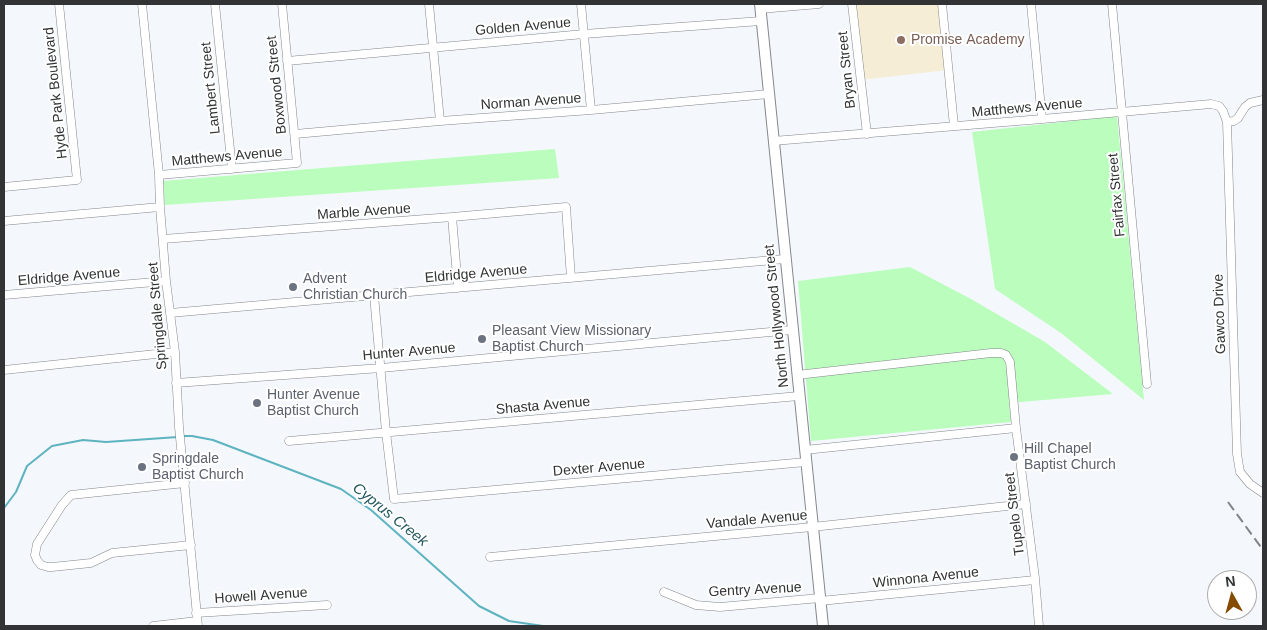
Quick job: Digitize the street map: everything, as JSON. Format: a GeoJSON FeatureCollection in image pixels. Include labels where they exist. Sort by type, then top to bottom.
{"type":"FeatureCollection","features":[{"type":"Feature","properties":{"kind":"main road","name":"North Hollywood Street"},"geometry":{"type":"LineString","coordinates":[[760,6],[823,626]]}},
{"type":"Feature","properties":{"kind":"street","name":"Hyde Park Boulevard"},"geometry":{"type":"LineString","coordinates":[[4,187],[78,180],[59,4]]}},
{"type":"Feature","properties":{"kind":"street","name":"Springdale Street"},"geometry":{"type":"LineString","coordinates":[[142,4],[159,175],[166,281],[174,352],[197,620]]}},
{"type":"Feature","properties":{"kind":"street","name":"Lambert Street"},"geometry":{"type":"LineString","coordinates":[[215,4],[232,169]]}},
{"type":"Feature","properties":{"kind":"street","name":"Boxwood Street"},"geometry":{"type":"LineString","coordinates":[[282,4],[297,163]]}},
{"type":"Feature","properties":{"kind":"street"},"geometry":{"type":"LineString","coordinates":[[429,4],[440,121]]}},
{"type":"Feature","properties":{"kind":"street"},"geometry":{"type":"LineString","coordinates":[[581,4],[591,110]]}},
{"type":"Feature","properties":{"kind":"street"},"geometry":{"type":"LineString","coordinates":[[760,6],[819,4]]}},
{"type":"Feature","properties":{"kind":"street","name":"Bryan Street"},"geometry":{"type":"LineString","coordinates":[[852,4],[866,134]]}},
{"type":"Feature","properties":{"kind":"street"},"geometry":{"type":"LineString","coordinates":[[942,4],[954,126]]}},
{"type":"Feature","properties":{"kind":"street"},"geometry":{"type":"LineString","coordinates":[[1031,4],[1042,120]]}},
{"type":"Feature","properties":{"kind":"street","name":"Fairfax Street"},"geometry":{"type":"LineString","coordinates":[[1112,4],[1147,384]]}},
{"type":"Feature","properties":{"kind":"street","name":"Golden Avenue"},"geometry":{"type":"LineString","coordinates":[[288,60],[584,34],[761,21]]}},
{"type":"Feature","properties":{"kind":"street","name":"Norman Avenue"},"geometry":{"type":"LineString","coordinates":[[295,134],[769,94]]}},
{"type":"Feature","properties":{"kind":"street"},"geometry":{"type":"LineString","coordinates":[[1227,122],[1238,118],[1250,103],[1263,100]]}},
{"type":"Feature","properties":{"kind":"street","name":"Matthews Avenue"},"geometry":{"type":"LineString","coordinates":[[773,140],[1042,120],[1211,104],[1219,106],[1227,122]]}},
{"type":"Feature","properties":{"kind":"street","name":"Gawco Drive"},"geometry":{"type":"LineString","coordinates":[[1227,122],[1237,454],[1240,472],[1250,484],[1263,493]]}},
{"type":"Feature","properties":{"kind":"street","name":"Matthews Avenue"},"geometry":{"type":"LineString","coordinates":[[159,175],[297,163]]}},
{"type":"Feature","properties":{"kind":"street"},"geometry":{"type":"LineString","coordinates":[[4,221],[160,207]]}},
{"type":"Feature","properties":{"kind":"street","name":"Marble Avenue"},"geometry":{"type":"LineString","coordinates":[[163,239],[566,207],[571,278]]}},
{"type":"Feature","properties":{"kind":"street"},"geometry":{"type":"LineString","coordinates":[[452,217],[458,288]]}},
{"type":"Feature","properties":{"kind":"street","name":"Eldridge Avenue"},"geometry":{"type":"LineString","coordinates":[[170,313],[785,259]]}},
{"type":"Feature","properties":{"kind":"street","name":"Eldridge Avenue"},"geometry":{"type":"LineString","coordinates":[[4,295],[166,281]]}},
{"type":"Feature","properties":{"kind":"street"},"geometry":{"type":"LineString","coordinates":[[374,295],[386,432]]}},
{"type":"Feature","properties":{"kind":"street","name":"Hunter Avenue"},"geometry":{"type":"LineString","coordinates":[[176,384],[381,368],[792,330]]}},
{"type":"Feature","properties":{"kind":"street"},"geometry":{"type":"LineString","coordinates":[[4,370],[174,352]]}},
{"type":"Feature","properties":{"kind":"street","name":"Tupelo Street"},"geometry":{"type":"LineString","coordinates":[[797,374],[991,354],[1004,354],[1008,357],[1039,626]]}},
{"type":"Feature","properties":{"kind":"street","name":"Shasta Avenue"},"geometry":{"type":"LineString","coordinates":[[289,441],[799,396]]}},
{"type":"Feature","properties":{"kind":"street"},"geometry":{"type":"LineString","coordinates":[[805,450],[1016,428]]}},
{"type":"Feature","properties":{"kind":"street","name":"Dexter Avenue"},"geometry":{"type":"LineString","coordinates":[[386,432],[394,499],[806,462]]}},
{"type":"Feature","properties":{"kind":"street"},"geometry":{"type":"LineString","coordinates":[[185,483],[71,495],[62,505],[37,544],[35,551],[36,558],[41,565],[52,567],[91,563],[112,553],[191,545]]}},
{"type":"Feature","properties":{"kind":"street","name":"Vandale Avenue"},"geometry":{"type":"LineString","coordinates":[[490,557],[812,527],[1026,504]]}},
{"type":"Feature","properties":{"kind":"street","name":"Winnona Avenue"},"geometry":{"type":"LineString","coordinates":[[820,600],[1035,580]]}},
{"type":"Feature","properties":{"kind":"street","name":"Gentry Avenue"},"geometry":{"type":"LineString","coordinates":[[664,592],[696,605],[720,607],[820,600]]}},
{"type":"Feature","properties":{"kind":"street","name":"Howell Avenue"},"geometry":{"type":"LineString","coordinates":[[153,626],[327,605]]}},
{"type":"Feature","properties":{"kind":"shaded area","name":"Promise Academy"},"geometry":{"type":"Polygon","coordinates":[[[852,4],[942,4],[948,70],[861,80],[852,4]]]}},
{"type":"Feature","properties":{"kind":"green space"},"geometry":{"type":"Polygon","coordinates":[[[1117,116],[1144,400],[1061,333],[995,289],[972,132],[1117,116]]]}},
{"type":"Feature","properties":{"kind":"green space"},"geometry":{"type":"Polygon","coordinates":[[[555,149],[559,178],[165,205],[163,181],[555,149]]]}},
{"type":"Feature","properties":{"kind":"green space"},"geometry":{"type":"Polygon","coordinates":[[[910,267],[971,299],[1045,342],[1113,394],[1009,403],[1011,422],[811,441],[798,281],[910,267]]]}},
{"type":"Feature","properties":{"kind":"waterway","name":"Cyprus Creek"},"geometry":{"type":"LineString","coordinates":[[183,436],[213,440],[341,489],[371,510],[479,606],[509,621],[543,626]]}},
{"type":"Feature","properties":{"kind":"waterway","name":"Cyprus Creek"},"geometry":{"type":"LineString","coordinates":[[4,508],[16,492],[27,466],[52,446],[83,440],[106,442],[178,437]]}},
{"type":"Feature","properties":{"kind":"railway"},"geometry":{"type":"LineString","coordinates":[[1228,502],[1263,550]]}},
{"type":"Feature","properties":{"kind":"place","name":"Promise Academy"},"geometry":{"type":"Point","coordinates":[901,40]}},
{"type":"Feature","properties":{"kind":"place","name":"Advent Christian Church"},"geometry":{"type":"Point","coordinates":[293,287]}},
{"type":"Feature","properties":{"kind":"place","name":"Pleasant View Missionary Baptist Church"},"geometry":{"type":"Point","coordinates":[482,339]}},
{"type":"Feature","properties":{"kind":"place","name":"Hunter Avenue Baptist Church"},"geometry":{"type":"Point","coordinates":[257,403]}},
{"type":"Feature","properties":{"kind":"place","name":"Hill Chapel Baptist Church"},"geometry":{"type":"Point","coordinates":[1014,457]}},
{"type":"Feature","properties":{"kind":"place","name":"Springdale Baptist Church"},"geometry":{"type":"Point","coordinates":[142,467]}}]}
